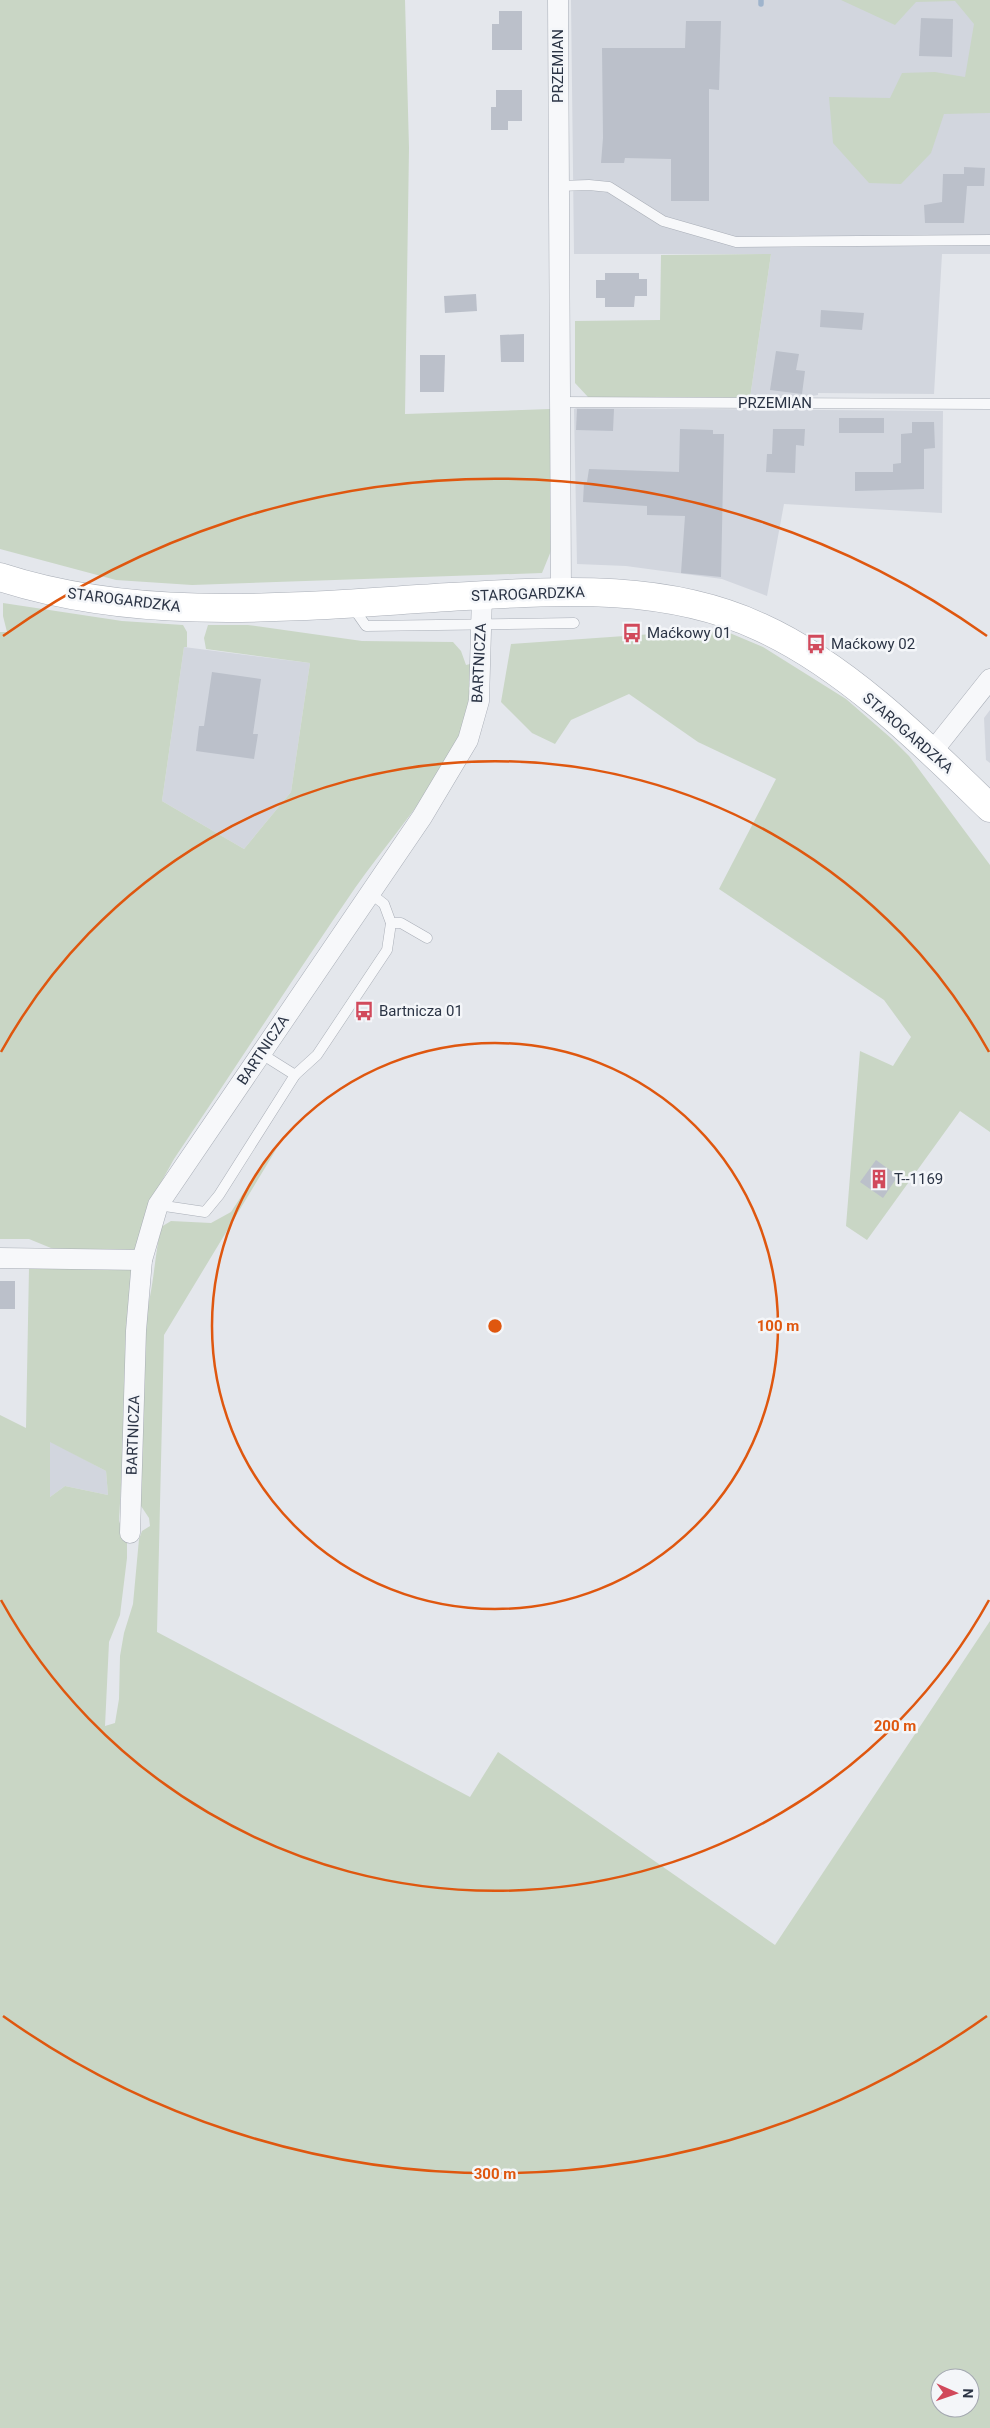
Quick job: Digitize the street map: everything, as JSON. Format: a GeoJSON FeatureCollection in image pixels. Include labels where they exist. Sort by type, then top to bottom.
{"type":"FeatureCollection","features":[{"type":"Feature","properties":{"kind":"main road","name":"STAROGARDZKA"},"geometry":{"type":"LineString","coordinates":[[2,580],[60,593],[145,606],[197,608],[350,603],[561,592],[658,597],[706,606],[761,627],[810,656],[860,691],[932,752],[990,808]]}},
{"type":"Feature","properties":{"kind":"street","name":"PRZEMIAN"},"geometry":{"type":"LineString","coordinates":[[558,0],[561,592]]}},
{"type":"Feature","properties":{"kind":"street","name":"BARTNICZA"},"geometry":{"type":"LineString","coordinates":[[130,1533],[136,1331],[142,1260],[158,1205],[422,817],[468,740],[479,701],[482,595]]}},
{"type":"Feature","properties":{"kind":"street"},"geometry":{"type":"LineString","coordinates":[[932,752],[990,679]]}},
{"type":"Feature","properties":{"kind":"street"},"geometry":{"type":"LineString","coordinates":[[0,1258],[142,1260]]}},
{"type":"Feature","properties":{"kind":"lane"},"geometry":{"type":"LineString","coordinates":[[559,186],[589,185],[609,187],[663,220],[736,242],[990,240]]}},
{"type":"Feature","properties":{"kind":"lane","name":"PRZEMIAN"},"geometry":{"type":"LineString","coordinates":[[559,402],[990,404]]}},
{"type":"Feature","properties":{"kind":"lane"},"geometry":{"type":"LineString","coordinates":[[350,603],[366,626],[574,623]]}},
{"type":"Feature","properties":{"kind":"lane"},"geometry":{"type":"LineString","coordinates":[[158,1205],[205,1212],[219,1195],[295,1076],[317,1055],[387,950],[391,923],[384,904],[370,893]]}},
{"type":"Feature","properties":{"kind":"lane"},"geometry":{"type":"LineString","coordinates":[[391,923],[401,923],[427,938]]}},
{"type":"Feature","properties":{"kind":"lane"},"geometry":{"type":"LineString","coordinates":[[260,1053],[295,1076]]}},
{"type":"Feature","properties":{"kind":"shaded area"},"geometry":{"type":"Polygon","coordinates":[[[571,0],[990,0],[990,254],[942,254],[934,394],[818,393],[818,395],[800,398],[750,398],[771,254],[574,254],[571,0]]]}},
{"type":"Feature","properties":{"kind":"shaded area"},"geometry":{"type":"Polygon","coordinates":[[[574,409],[943,411],[942,513],[784,504],[767,596],[722,579],[626,566],[577,564],[574,409]]]}},
{"type":"Feature","properties":{"kind":"shaded area"},"geometry":{"type":"Polygon","coordinates":[[[184,647],[310,663],[291,792],[244,849],[162,801],[184,647]]]}},
{"type":"Feature","properties":{"kind":"shaded area"},"geometry":{"type":"Polygon","coordinates":[[[990,710],[990,763],[986,760],[984,718],[990,710]]]}},
{"type":"Feature","properties":{"kind":"shaded area"},"geometry":{"type":"Polygon","coordinates":[[[50,1441],[106,1471],[108,1495],[65,1486],[50,1497],[50,1441]]]}},
{"type":"Feature","properties":{"kind":"green space"},"geometry":{"type":"Polygon","coordinates":[[[0,0],[405,0],[409,148],[405,414],[550,409],[553,546],[542,573],[192,585],[116,580],[0,549],[0,0]]]}},
{"type":"Feature","properties":{"kind":"green space"},"geometry":{"type":"Polygon","coordinates":[[[841,0],[990,0],[990,113],[944,114],[931,153],[901,184],[869,183],[833,143],[829,97],[890,98],[902,73],[935,72],[965,77],[974,24],[955,1],[916,2],[895,25],[841,0]]]}},
{"type":"Feature","properties":{"kind":"green space"},"geometry":{"type":"Polygon","coordinates":[[[771,254],[750,398],[588,397],[575,383],[575,321],[660,320],[661,255],[771,254]]]}},
{"type":"Feature","properties":{"kind":"green space"},"geometry":{"type":"Polygon","coordinates":[[[3,603],[122,621],[183,625],[187,632],[187,647],[184,647],[162,801],[244,849],[291,792],[310,663],[206,649],[204,638],[208,625],[248,625],[362,641],[453,642],[461,651],[466,665],[470,664],[467,713],[453,749],[428,790],[355,888],[174,1159],[154,1195],[135,1253],[68,1255],[29,1239],[0,1239],[0,632],[7,632],[3,616],[3,603]]]}},
{"type":"Feature","properties":{"kind":"green space"},"geometry":{"type":"Polygon","coordinates":[[[725,631],[763,647],[846,699],[892,739],[909,756],[990,865],[990,1132],[960,1111],[867,1240],[846,1226],[860,1051],[893,1066],[911,1037],[884,1000],[719,889],[776,779],[698,742],[629,694],[571,720],[555,744],[532,733],[501,702],[511,644],[667,633],[725,631]]]}},
{"type":"Feature","properties":{"kind":"green space"},"geometry":{"type":"Polygon","coordinates":[[[277,1148],[164,1335],[157,1632],[470,1797],[498,1752],[775,1945],[990,1621],[990,2428],[0,2428],[0,1415],[26,1428],[29,1268],[133,1270],[119,1521],[127,1542],[127,1558],[120,1615],[109,1642],[105,1726],[115,1723],[119,1699],[120,1656],[124,1633],[133,1604],[139,1539],[142,1531],[150,1526],[149,1518],[139,1503],[144,1320],[150,1297],[161,1227],[171,1221],[211,1223],[231,1212],[263,1163],[277,1148]],[[50,1442],[50,1497],[65,1486],[108,1495],[106,1471],[50,1442]]]}},
{"type":"Feature","properties":{"kind":"building"},"geometry":{"type":"Polygon","coordinates":[[[499,11],[522,11],[522,50],[492,50],[492,24],[499,24],[499,11]]]}},
{"type":"Feature","properties":{"kind":"building"},"geometry":{"type":"Polygon","coordinates":[[[921,18],[953,19],[952,57],[919,56],[921,18]]]}},
{"type":"Feature","properties":{"kind":"building"},"geometry":{"type":"Polygon","coordinates":[[[686,21],[721,21],[719,90],[709,89],[709,201],[671,201],[671,159],[625,158],[624,163],[601,163],[603,138],[602,48],[685,48],[686,21]]]}},
{"type":"Feature","properties":{"kind":"building"},"geometry":{"type":"Polygon","coordinates":[[[496,90],[522,90],[522,121],[508,121],[508,130],[491,130],[491,107],[496,107],[496,90]]]}},
{"type":"Feature","properties":{"kind":"building"},"geometry":{"type":"Polygon","coordinates":[[[964,167],[985,168],[984,186],[967,186],[964,223],[925,223],[924,205],[942,202],[943,174],[964,174],[964,167]]]}},
{"type":"Feature","properties":{"kind":"building"},"geometry":{"type":"Polygon","coordinates":[[[605,273],[639,273],[639,279],[647,279],[647,296],[635,296],[634,307],[605,307],[605,298],[596,298],[596,280],[605,280],[605,273]]]}},
{"type":"Feature","properties":{"kind":"building"},"geometry":{"type":"Polygon","coordinates":[[[476,294],[477,311],[445,313],[444,296],[476,294]]]}},
{"type":"Feature","properties":{"kind":"building"},"geometry":{"type":"Polygon","coordinates":[[[821,310],[864,313],[862,330],[820,327],[821,310]]]}},
{"type":"Feature","properties":{"kind":"building"},"geometry":{"type":"Polygon","coordinates":[[[524,334],[524,362],[501,362],[500,335],[524,334]]]}},
{"type":"Feature","properties":{"kind":"building"},"geometry":{"type":"Polygon","coordinates":[[[776,351],[799,354],[796,370],[805,371],[802,394],[770,390],[776,351]]]}},
{"type":"Feature","properties":{"kind":"building"},"geometry":{"type":"Polygon","coordinates":[[[420,355],[445,355],[444,392],[420,392],[420,355]]]}},
{"type":"Feature","properties":{"kind":"building"},"geometry":{"type":"Polygon","coordinates":[[[577,409],[614,409],[613,431],[576,430],[577,409]]]}},
{"type":"Feature","properties":{"kind":"building"},"geometry":{"type":"Polygon","coordinates":[[[839,418],[884,418],[884,433],[839,433],[839,418]]]}},
{"type":"Feature","properties":{"kind":"building"},"geometry":{"type":"Polygon","coordinates":[[[912,422],[934,422],[935,448],[924,449],[924,489],[855,491],[855,472],[893,472],[893,464],[901,463],[901,434],[912,433],[912,422]]]}},
{"type":"Feature","properties":{"kind":"building"},"geometry":{"type":"Polygon","coordinates":[[[680,429],[713,430],[713,434],[724,434],[721,577],[681,573],[685,516],[647,515],[647,506],[583,502],[584,482],[587,482],[589,469],[679,472],[680,429]]]}},
{"type":"Feature","properties":{"kind":"building"},"geometry":{"type":"Polygon","coordinates":[[[773,429],[805,429],[804,446],[796,445],[795,473],[766,472],[767,454],[772,454],[773,429]]]}},
{"type":"Feature","properties":{"kind":"building"},"geometry":{"type":"Polygon","coordinates":[[[212,672],[261,679],[253,734],[258,734],[254,759],[196,751],[199,726],[204,726],[212,672]]]}},
{"type":"Feature","properties":{"kind":"building","name":"T--1169"},"geometry":{"type":"Polygon","coordinates":[[[876,1160],[898,1176],[883,1198],[860,1182],[876,1160]]]}},
{"type":"Feature","properties":{"kind":"building"},"geometry":{"type":"Polygon","coordinates":[[[0,1281],[15,1281],[15,1309],[0,1309],[0,1281]]]}},
{"type":"Feature","properties":{"kind":"place","name":"Maćkowy 01"},"geometry":{"type":"Point","coordinates":[632,633]}},
{"type":"Feature","properties":{"kind":"place","name":"Maćkowy 02"},"geometry":{"type":"Point","coordinates":[816,644]}},
{"type":"Feature","properties":{"kind":"place","name":"Bartnicza 01"},"geometry":{"type":"Point","coordinates":[364,1011]}},
{"type":"Feature","properties":{"kind":"place","name":"T--1169"},"geometry":{"type":"Point","coordinates":[879,1179]}}]}
